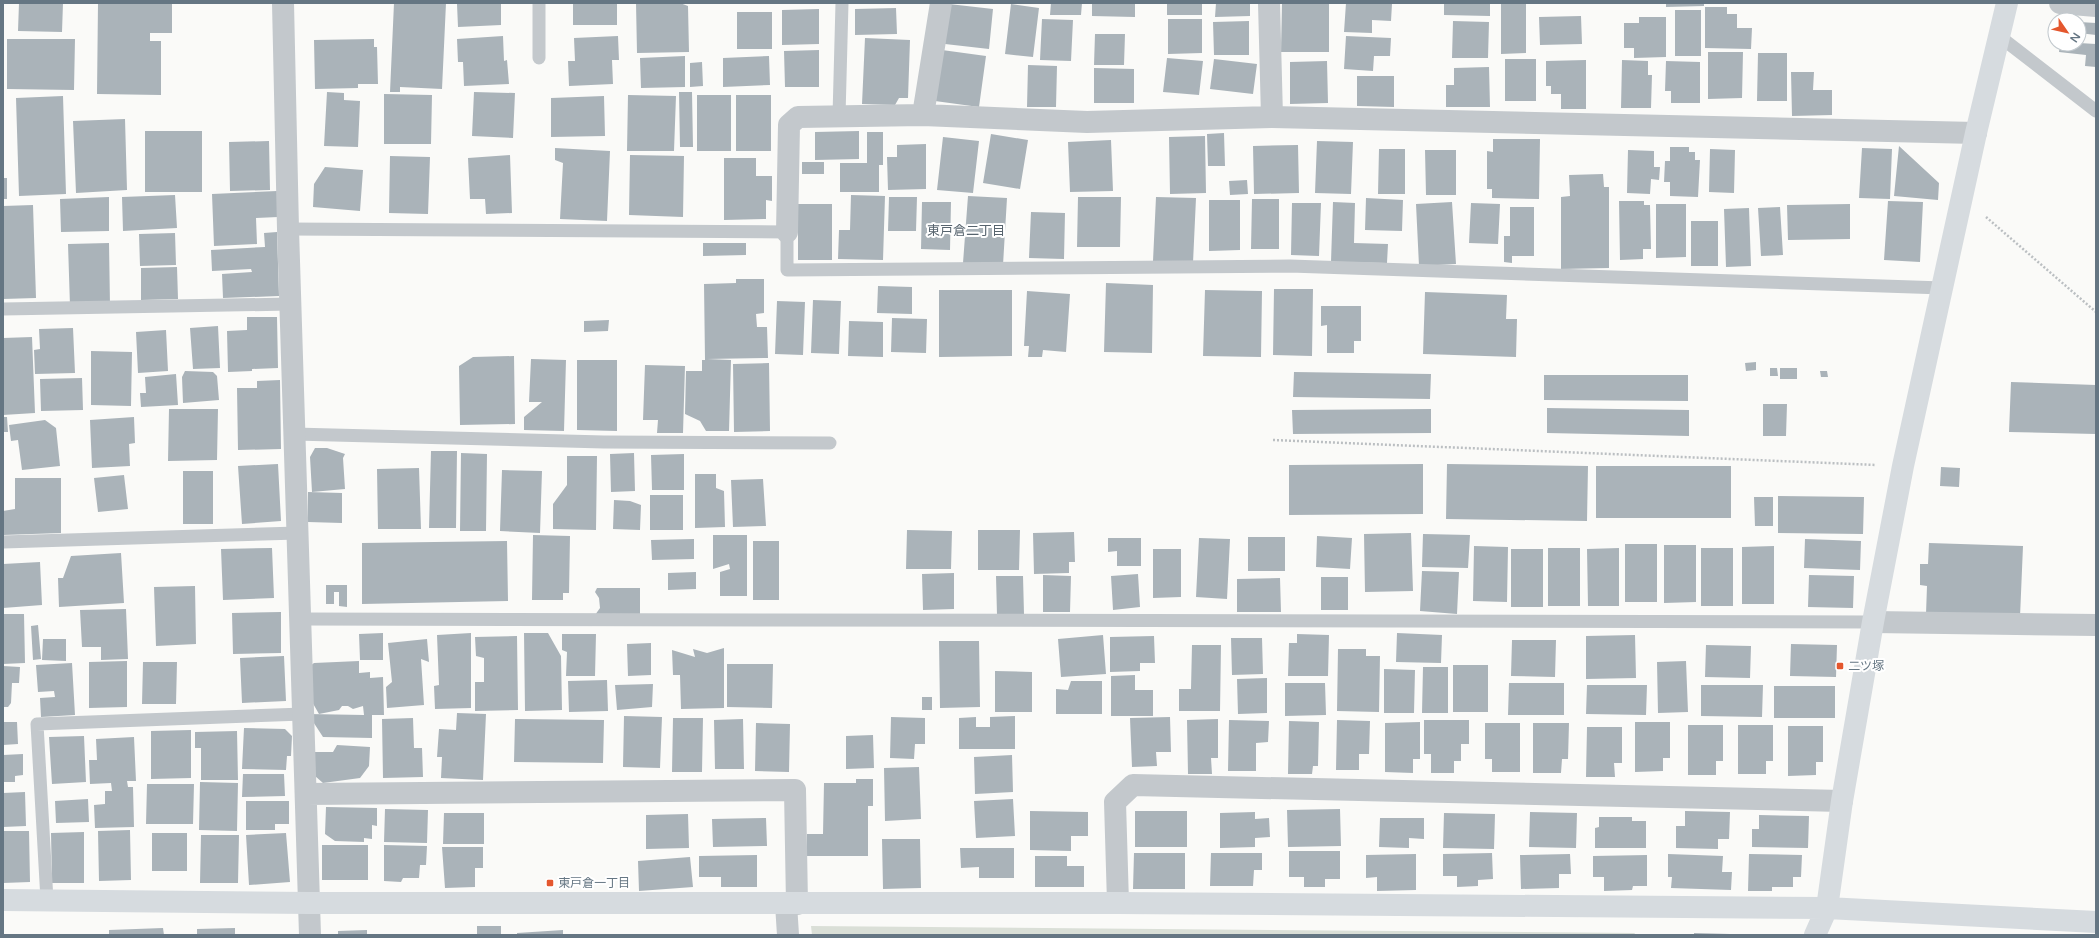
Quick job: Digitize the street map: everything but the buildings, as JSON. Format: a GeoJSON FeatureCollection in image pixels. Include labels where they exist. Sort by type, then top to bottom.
{"type":"FeatureCollection","features":[{"type":"Feature","properties":{"kind":"street"},"geometry":{"type":"LineString","coordinates":[[283,3],[290,304],[310,935]]}},
{"type":"Feature","properties":{"kind":"street"},"geometry":{"type":"LineString","coordinates":[[923,116],[941,3]]}},
{"type":"Feature","properties":{"kind":"street"},"geometry":{"type":"LineString","coordinates":[[1269,3],[1272,117]]}},
{"type":"Feature","properties":{"kind":"street"},"geometry":{"type":"LineString","coordinates":[[1815,935],[1827,908],[1842,801],[1872,622],[1903,466],[1976,133],[2007,3]]}},
{"type":"Feature","properties":{"kind":"street"},"geometry":{"type":"LineString","coordinates":[[2060,3],[2096,6]]}},
{"type":"Feature","properties":{"kind":"street"},"geometry":{"type":"LineString","coordinates":[[787,232],[789,125],[798,117],[923,116],[1087,122],[1272,117],[1976,133]]}},
{"type":"Feature","properties":{"kind":"street"},"geometry":{"type":"LineString","coordinates":[[1872,622],[2096,624]]}},
{"type":"Feature","properties":{"kind":"street"},"geometry":{"type":"LineString","coordinates":[[1118,903],[1115,802],[1133,785],[1842,801]]}},
{"type":"Feature","properties":{"kind":"street"},"geometry":{"type":"LineString","coordinates":[[306,794],[795,790],[792,904],[788,935]]}},
{"type":"Feature","properties":{"kind":"street"},"geometry":{"type":"LineString","coordinates":[[3,900],[309,903],[1118,903],[1827,908],[2096,922]]}},
{"type":"Feature","properties":{"kind":"lane"},"geometry":{"type":"LineString","coordinates":[[539,3],[539,58]]}},
{"type":"Feature","properties":{"kind":"lane"},"geometry":{"type":"LineString","coordinates":[[839,116],[842,3]]}},
{"type":"Feature","properties":{"kind":"lane"},"geometry":{"type":"LineString","coordinates":[[1999,36],[2096,111]]}},
{"type":"Feature","properties":{"kind":"lane"},"geometry":{"type":"LineString","coordinates":[[288,229],[787,232],[787,270],[1290,266],[1943,288]]}},
{"type":"Feature","properties":{"kind":"lane"},"geometry":{"type":"LineString","coordinates":[[3,309],[290,304]]}},
{"type":"Feature","properties":{"kind":"lane"},"geometry":{"type":"LineString","coordinates":[[294,434],[604,442],[830,443]]}},
{"type":"Feature","properties":{"kind":"lane"},"geometry":{"type":"LineString","coordinates":[[3,542],[298,533]]}},
{"type":"Feature","properties":{"kind":"lane"},"geometry":{"type":"LineString","coordinates":[[300,619],[1872,622]]}},
{"type":"Feature","properties":{"kind":"lane"},"geometry":{"type":"LineString","coordinates":[[47,900],[37,724],[304,714]]}},
{"type":"Feature","properties":{"kind":"path"},"geometry":{"type":"LineString","coordinates":[[1962,196],[2096,312]]}},
{"type":"Feature","properties":{"kind":"path"},"geometry":{"type":"LineString","coordinates":[[1273,440],[1903,466]]}},
{"type":"Feature","properties":{"kind":"shaded area"},"geometry":{"type":"Polygon","coordinates":[[[811,926],[1635,933],[1634,935],[812,935],[811,926]]]}},
{"type":"Feature","properties":{"kind":"place","name":"二ツ塚"},"geometry":{"type":"Point","coordinates":[1840,666]}},
{"type":"Feature","properties":{"kind":"place","name":"東戸倉一丁目"},"geometry":{"type":"Point","coordinates":[550,883]}},
{"type":"Feature","properties":{"kind":"district","name":"東戸倉二丁目"},"geometry":{"type":"Point","coordinates":[966,230]}}]}
